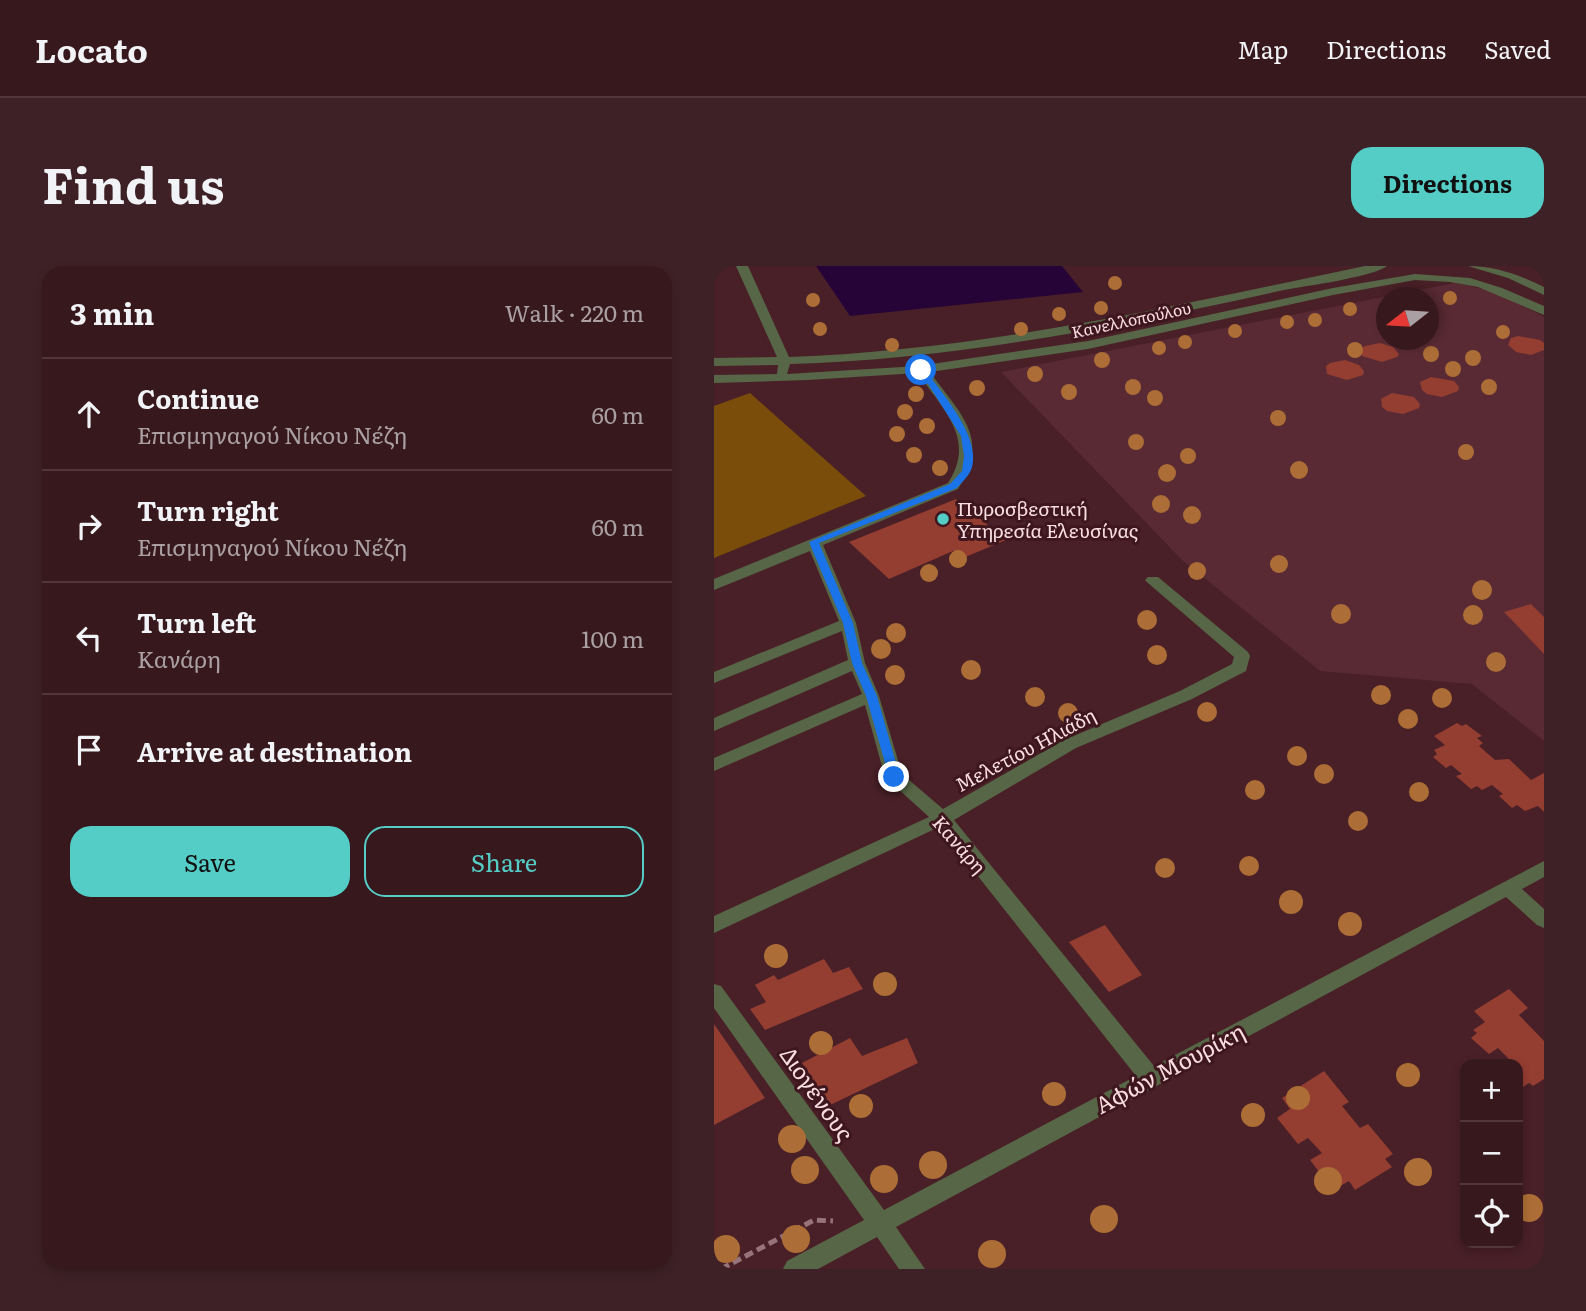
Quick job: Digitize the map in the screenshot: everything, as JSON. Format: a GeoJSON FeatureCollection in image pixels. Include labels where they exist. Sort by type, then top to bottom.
{"type":"FeatureCollection","features":[{"type":"Feature","properties":{"kind":"street"},"geometry":{"type":"LineString","coordinates":[[742,266],[785,361],[780,379]]}},
{"type":"Feature","properties":{"kind":"street","name":"Κανελλοπούλου"},"geometry":{"type":"LineString","coordinates":[[714,362],[785,361],[987,344],[1076,330],[1381,266]]}},
{"type":"Feature","properties":{"kind":"street"},"geometry":{"type":"LineString","coordinates":[[1474,266],[1512,276],[1544,290]]}},
{"type":"Feature","properties":{"kind":"street","name":"Κανελλοπούλου"},"geometry":{"type":"LineString","coordinates":[[714,379],[780,379],[921,370],[995,361],[1088,345],[1415,277],[1443,276],[1482,283],[1544,311]]}},
{"type":"Feature","properties":{"kind":"street"},"geometry":{"type":"LineString","coordinates":[[714,585],[953,486],[966,471],[966,436],[911,352]]}},
{"type":"Feature","properties":{"kind":"street","name":"Κανάρη"},"geometry":{"type":"LineString","coordinates":[[814,542],[848,623],[857,663],[871,696],[894,777],[942,818],[1150,1077]]}},
{"type":"Feature","properties":{"kind":"street","name":"Μελετίου Ηλιάδη"},"geometry":{"type":"LineString","coordinates":[[714,925],[942,818],[1070,744],[1186,695],[1240,667],[1242,656],[1153,580]]}},
{"type":"Feature","properties":{"kind":"street"},"geometry":{"type":"LineString","coordinates":[[714,678],[848,623]]}},
{"type":"Feature","properties":{"kind":"street"},"geometry":{"type":"LineString","coordinates":[[714,725],[857,663]]}},
{"type":"Feature","properties":{"kind":"street"},"geometry":{"type":"LineString","coordinates":[[714,765],[871,696]]}},
{"type":"Feature","properties":{"kind":"street","name":"Αφών Μουρίκη"},"geometry":{"type":"LineString","coordinates":[[795,1269],[1544,868]]}},
{"type":"Feature","properties":{"kind":"street"},"geometry":{"type":"LineString","coordinates":[[1507,887],[1544,920]]}},
{"type":"Feature","properties":{"kind":"street","name":"Διογένους"},"geometry":{"type":"LineString","coordinates":[[714,992],[914,1269]]}},
{"type":"Feature","properties":{"kind":"path"},"geometry":{"type":"LineString","coordinates":[[721,1269],[814,1220]]}},
{"type":"Feature","properties":{"kind":"shaded area"},"geometry":{"type":"Polygon","coordinates":[[[816,266],[1062,266],[1083,292],[850,316],[816,266]]]}},
{"type":"Feature","properties":{"kind":"shaded area"},"geometry":{"type":"Polygon","coordinates":[[[1455,283],[1493,291],[1544,317],[1544,741],[1472,684],[1320,671],[1182,560],[1001,372],[1376,298],[1376,350],[1439,350],[1439,287],[1435,287],[1455,283]]]}},
{"type":"Feature","properties":{"kind":"shaded area"},"geometry":{"type":"Polygon","coordinates":[[[750,393],[866,496],[714,558],[714,406],[750,393]]]}},
{"type":"Feature","properties":{"kind":"building"},"geometry":{"type":"Polygon","coordinates":[[[1518,336],[1540,340],[1544,343],[1544,350],[1531,355],[1516,352],[1508,345],[1511,338],[1518,336]]]}},
{"type":"Feature","properties":{"kind":"building"},"geometry":{"type":"Polygon","coordinates":[[[1376,344],[1376,350],[1396,350],[1399,354],[1382,362],[1362,356],[1361,349],[1376,344]]]}},
{"type":"Feature","properties":{"kind":"building"},"geometry":{"type":"Polygon","coordinates":[[[1345,360],[1359,365],[1364,371],[1363,375],[1347,380],[1327,374],[1326,366],[1345,360]]]}},
{"type":"Feature","properties":{"kind":"building"},"geometry":{"type":"Polygon","coordinates":[[[1431,377],[1454,381],[1459,387],[1458,391],[1442,397],[1427,394],[1422,390],[1420,382],[1431,377]]]}},
{"type":"Feature","properties":{"kind":"building"},"geometry":{"type":"Polygon","coordinates":[[[1392,393],[1414,397],[1420,404],[1419,408],[1403,414],[1387,411],[1382,407],[1381,399],[1392,393]]]}},
{"type":"Feature","properties":{"kind":"building","name":"Πυροσβεστική Υπηρεσία Ελευσίνας"},"geometry":{"type":"Polygon","coordinates":[[[956,499],[1006,540],[963,558],[953,551],[889,579],[849,542],[956,499]]]}},
{"type":"Feature","properties":{"kind":"building"},"geometry":{"type":"Polygon","coordinates":[[[1531,604],[1544,617],[1544,654],[1504,612],[1531,604]]]}},
{"type":"Feature","properties":{"kind":"building"},"geometry":{"type":"Polygon","coordinates":[[[1457,723],[1462,726],[1466,724],[1482,736],[1477,738],[1483,743],[1479,746],[1495,760],[1509,759],[1531,780],[1544,773],[1544,812],[1538,806],[1525,811],[1517,805],[1512,808],[1499,796],[1503,794],[1492,785],[1482,790],[1477,786],[1471,789],[1456,776],[1462,774],[1451,765],[1446,768],[1433,757],[1437,754],[1434,750],[1445,745],[1434,736],[1457,723]]]}},
{"type":"Feature","properties":{"kind":"building"},"geometry":{"type":"Polygon","coordinates":[[[1105,925],[1142,975],[1109,992],[1069,942],[1105,925]]]}},
{"type":"Feature","properties":{"kind":"building"},"geometry":{"type":"Polygon","coordinates":[[[824,959],[833,973],[849,967],[863,989],[765,1030],[750,1009],[766,1002],[755,985],[774,975],[778,980],[824,959]]]}},
{"type":"Feature","properties":{"kind":"building"},"geometry":{"type":"Polygon","coordinates":[[[1509,989],[1528,1008],[1519,1015],[1544,1041],[1544,1079],[1533,1086],[1529,1083],[1523,1087],[1523,1059],[1509,1059],[1498,1048],[1489,1054],[1471,1038],[1477,1033],[1473,1030],[1485,1022],[1474,1011],[1509,989]]]}},
{"type":"Feature","properties":{"kind":"building"},"geometry":{"type":"Polygon","coordinates":[[[714,1024],[765,1098],[714,1125],[714,1024]]]}},
{"type":"Feature","properties":{"kind":"building"},"geometry":{"type":"Polygon","coordinates":[[[850,1038],[862,1056],[907,1038],[918,1063],[830,1105],[802,1063],[850,1038]]]}},
{"type":"Feature","properties":{"kind":"building"},"geometry":{"type":"Polygon","coordinates":[[[1324,1071],[1349,1102],[1342,1106],[1360,1128],[1368,1124],[1393,1154],[1385,1159],[1392,1167],[1355,1190],[1349,1181],[1333,1190],[1310,1160],[1322,1153],[1308,1138],[1298,1144],[1277,1118],[1290,1109],[1282,1098],[1324,1071]]]}},
{"type":"Feature","properties":{"kind":"place","name":"Πυροσβεστική Υπηρεσία Ελευσίνας"},"geometry":{"type":"Point","coordinates":[943,519]}},
{"type":"Feature","properties":{"kind":"route"},"geometry":{"type":"LineString","coordinates":[[894,777],[871,696],[857,663],[848,623],[814,542],[953,486],[966,471],[966,436],[921,370]]}}]}
